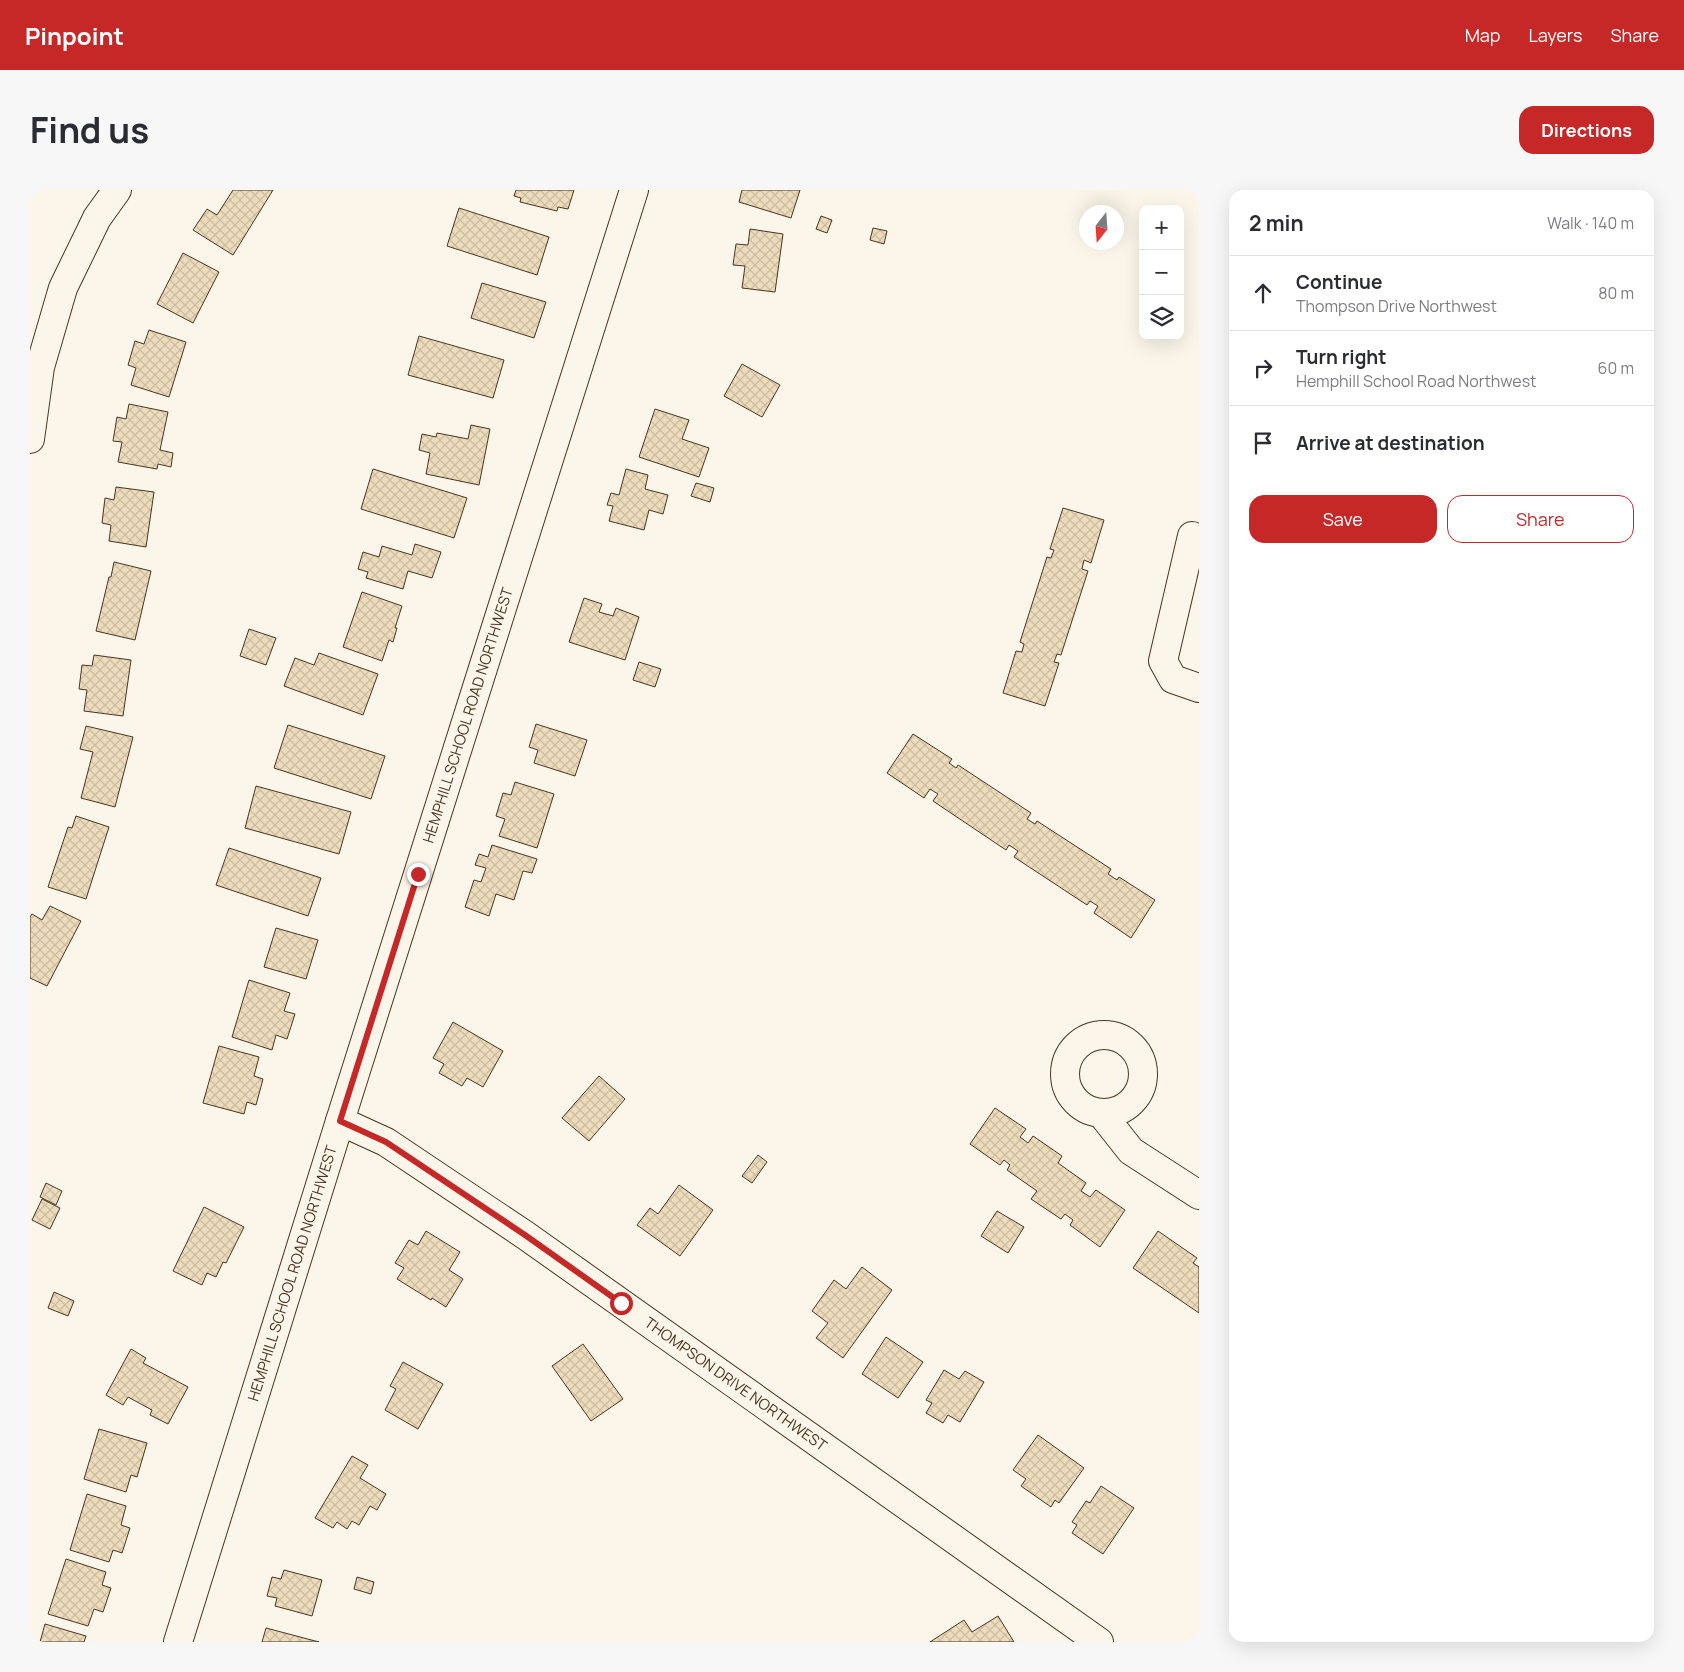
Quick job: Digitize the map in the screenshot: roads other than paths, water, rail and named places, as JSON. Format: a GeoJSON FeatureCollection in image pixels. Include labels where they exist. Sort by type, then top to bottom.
{"type":"FeatureCollection","features":[{"type":"Feature","properties":{"kind":"street"},"geometry":{"type":"LineString","coordinates":[[30,439],[40,367],[63,288],[97,218],[117,190]]}},
{"type":"Feature","properties":{"kind":"street","name":"HEMPHILL SCHOOL ROAD NORTHWEST"},"geometry":{"type":"LineString","coordinates":[[178,1642],[340,1121],[634,190]]}},
{"type":"Feature","properties":{"kind":"street"},"geometry":{"type":"LineString","coordinates":[[1192,536],[1163,661],[1173,679],[1199,688]]}},
{"type":"Feature","properties":{"kind":"street"},"geometry":{"type":"LineString","coordinates":[[1101,1113],[1131,1151],[1199,1195]]}},
{"type":"Feature","properties":{"kind":"street","name":"THOMPSON DRIVE NORTHWEST"},"geometry":{"type":"LineString","coordinates":[[340,1121],[386,1142],[525,1235],[1099,1642]]}}]}
